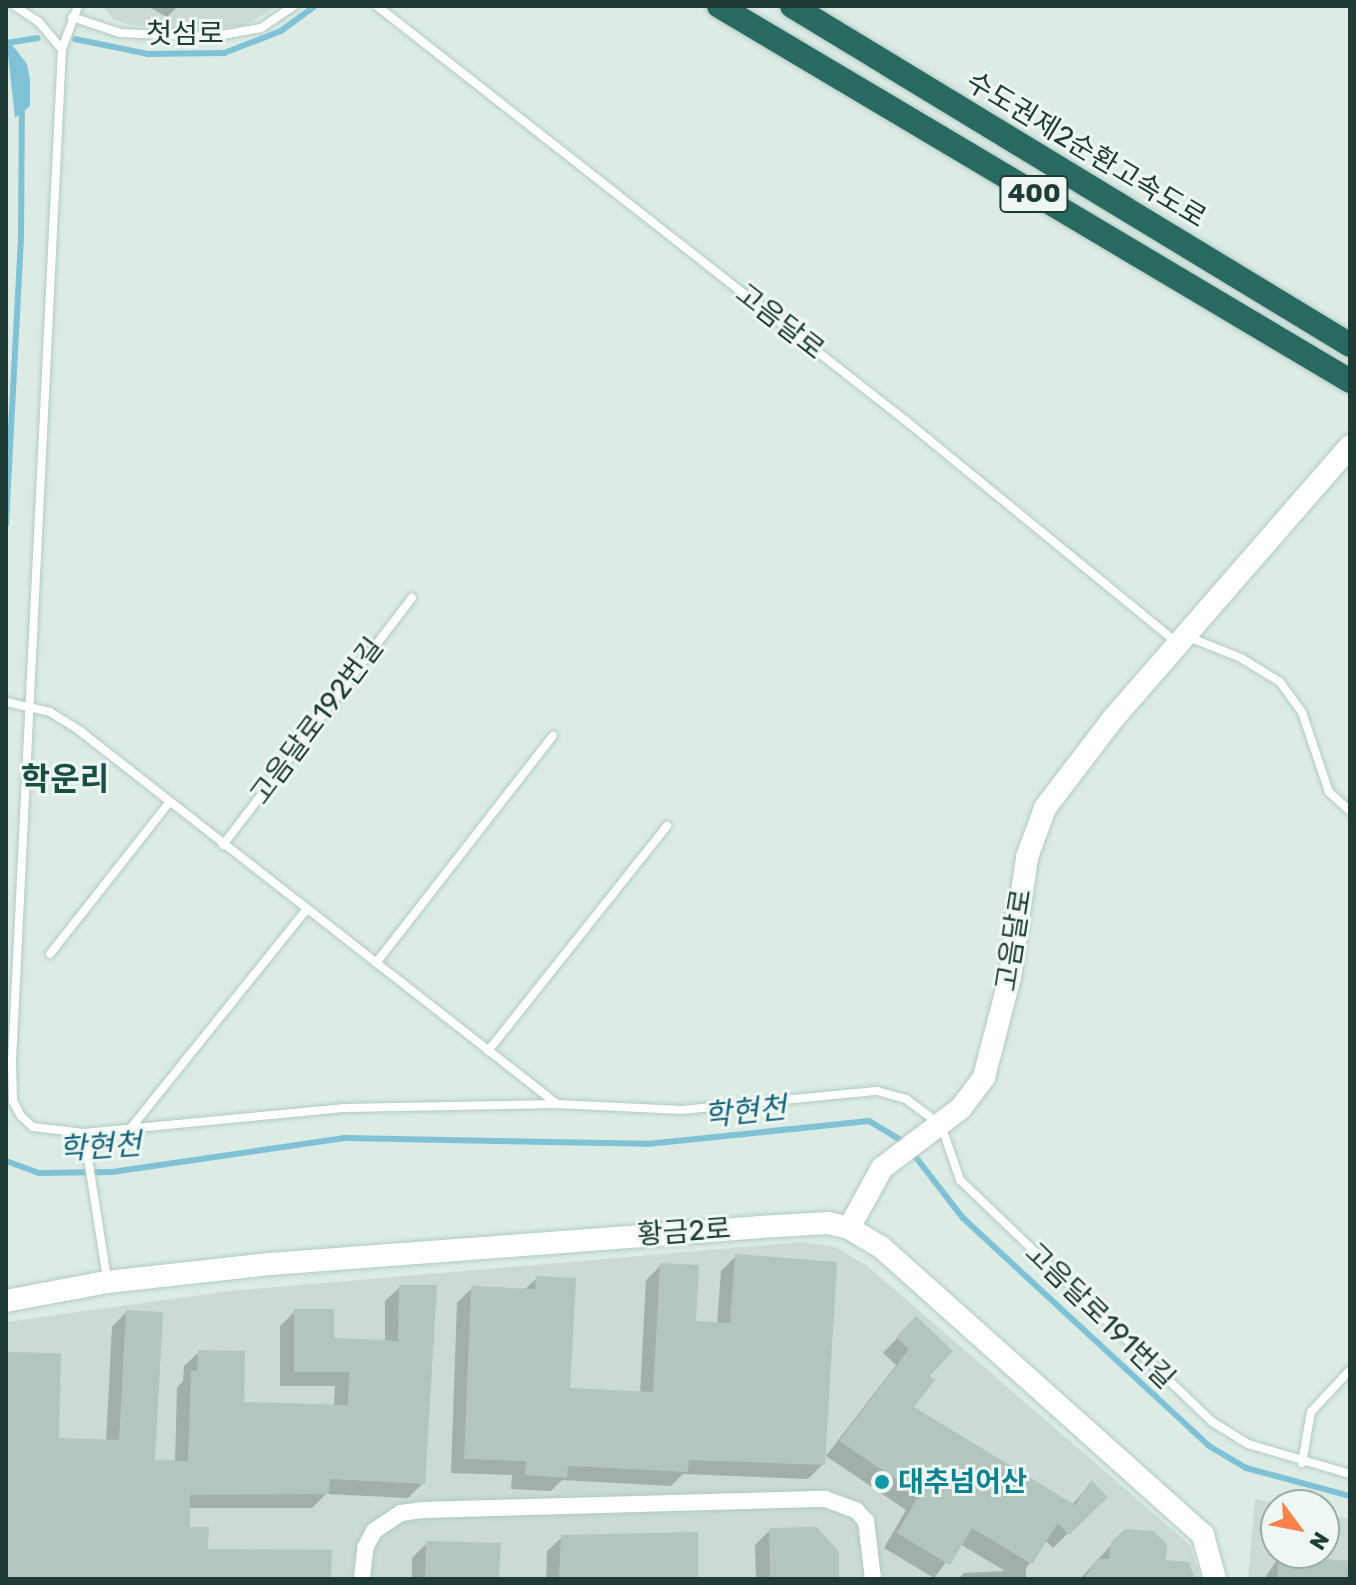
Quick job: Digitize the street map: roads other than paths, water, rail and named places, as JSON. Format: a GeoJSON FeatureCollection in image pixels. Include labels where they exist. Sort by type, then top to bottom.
{"type":"FeatureCollection","features":[{"type":"Feature","properties":{"kind":"highway","name":"400"},"geometry":{"type":"LineString","coordinates":[[719,6],[1350,381]]}},
{"type":"Feature","properties":{"kind":"highway","name":"수도권제2순환고속도로"},"geometry":{"type":"LineString","coordinates":[[792,6],[1350,345]]}},
{"type":"Feature","properties":{"kind":"street","name":"고음달로"},"geometry":{"type":"LineString","coordinates":[[849,1228],[871,1184],[894,1158],[934,1130],[975,1093],[991,1060],[1027,857],[1045,808],[1182,640],[1350,446]]}},
{"type":"Feature","properties":{"kind":"street","name":"황금2로"},"geometry":{"type":"LineString","coordinates":[[6,1301],[107,1282],[270,1264],[828,1223],[849,1228],[881,1247],[1197,1529],[1212,1553],[1215,1579]]}},
{"type":"Feature","properties":{"kind":"street"},"geometry":{"type":"LineString","coordinates":[[362,1579],[365,1548],[374,1531],[384,1521],[411,1512],[825,1499],[856,1510],[866,1521],[873,1579]]}},
{"type":"Feature","properties":{"kind":"lane"},"geometry":{"type":"LineString","coordinates":[[15,6],[39,22],[62,49]]}},
{"type":"Feature","properties":{"kind":"lane"},"geometry":{"type":"LineString","coordinates":[[78,6],[62,49],[29,705],[13,1101],[33,1127],[84,1133],[345,1108],[557,1104],[682,1110],[877,1091],[906,1099],[934,1130]]}},
{"type":"Feature","properties":{"kind":"lane","name":"첫섬로"},"geometry":{"type":"LineString","coordinates":[[72,17],[120,33],[211,37],[261,28],[294,6]]}},
{"type":"Feature","properties":{"kind":"lane","name":"고음달로"},"geometry":{"type":"LineString","coordinates":[[377,6],[1182,640],[1241,658],[1280,682],[1302,712],[1329,792],[1350,811]]}},
{"type":"Feature","properties":{"kind":"lane","name":"고음달로192번길"},"geometry":{"type":"LineString","coordinates":[[223,845],[412,598]]}},
{"type":"Feature","properties":{"kind":"lane"},"geometry":{"type":"LineString","coordinates":[[6,702],[29,705],[80,731],[305,911],[557,1104]]}},
{"type":"Feature","properties":{"kind":"lane"},"geometry":{"type":"LineString","coordinates":[[376,963],[553,736]]}},
{"type":"Feature","properties":{"kind":"lane"},"geometry":{"type":"LineString","coordinates":[[50,954],[169,803]]}},
{"type":"Feature","properties":{"kind":"lane"},"geometry":{"type":"LineString","coordinates":[[488,1051],[667,826]]}},
{"type":"Feature","properties":{"kind":"lane"},"geometry":{"type":"LineString","coordinates":[[130,1129],[305,911]]}},
{"type":"Feature","properties":{"kind":"lane","name":"고음달로191번길"},"geometry":{"type":"LineString","coordinates":[[934,1130],[960,1180],[1211,1421],[1248,1444],[1302,1463],[1350,1474]]}},
{"type":"Feature","properties":{"kind":"lane"},"geometry":{"type":"LineString","coordinates":[[84,1133],[107,1282]]}},
{"type":"Feature","properties":{"kind":"lane"},"geometry":{"type":"LineString","coordinates":[[1302,1463],[1311,1412],[1350,1370]]}},
{"type":"Feature","properties":{"kind":"water"},"geometry":{"type":"Polygon","coordinates":[[[6,37],[27,64],[30,80],[30,106],[15,118],[6,37]]]}},
{"type":"Feature","properties":{"kind":"waterway"},"geometry":{"type":"LineString","coordinates":[[75,39],[148,54],[224,53],[281,31],[315,6]]}},
{"type":"Feature","properties":{"kind":"waterway"},"geometry":{"type":"LineString","coordinates":[[6,43],[38,38]]}},
{"type":"Feature","properties":{"kind":"waterway","name":"학현천"},"geometry":{"type":"LineString","coordinates":[[6,524],[21,237],[22,104]]}},
{"type":"Feature","properties":{"kind":"waterway","name":"학현천"},"geometry":{"type":"LineString","coordinates":[[6,1161],[39,1173],[112,1172],[345,1138],[647,1144],[869,1121],[904,1142],[963,1218],[1209,1446],[1246,1468],[1350,1496]]}},
{"type":"Feature","properties":{"kind":"place","name":"대추넘어산"},"geometry":{"type":"Point","coordinates":[882,1482]}},
{"type":"Feature","properties":{"kind":"district","name":"학운리"},"geometry":{"type":"Point","coordinates":[65,779]}}]}
